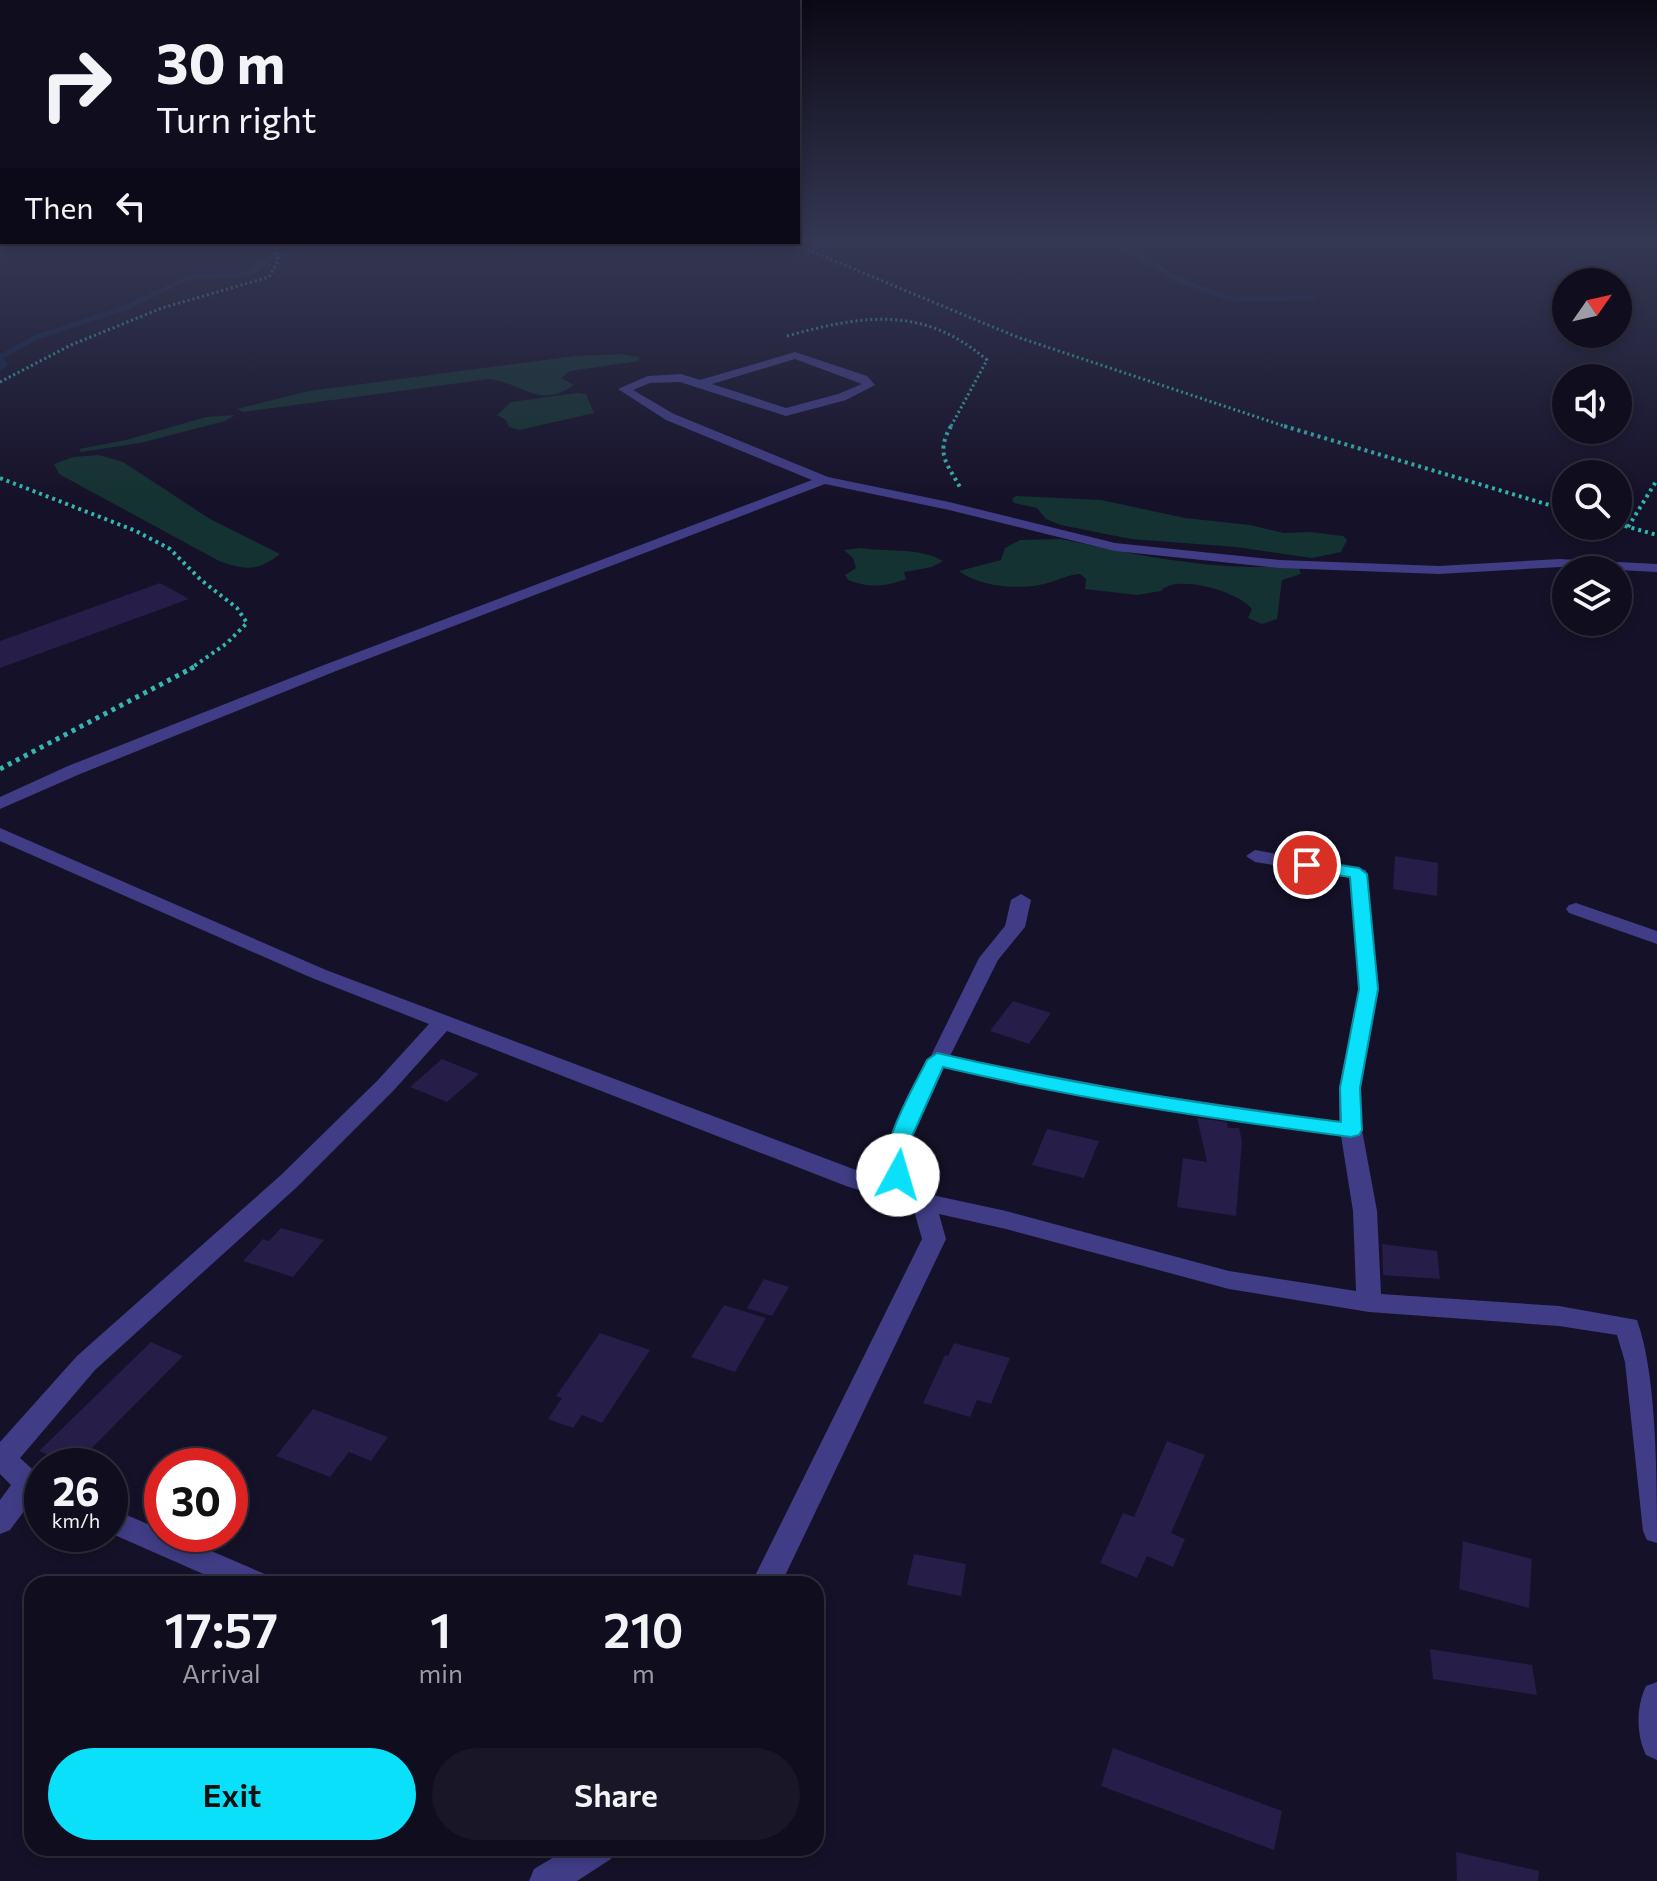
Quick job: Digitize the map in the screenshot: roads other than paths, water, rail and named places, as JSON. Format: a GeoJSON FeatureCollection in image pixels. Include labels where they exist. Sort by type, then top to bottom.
{"type":"FeatureCollection","features":[{"type":"Feature","properties":{"kind":"street"},"geometry":{"type":"LineString","coordinates":[[701,384],[795,355],[863,378],[869,385],[842,397],[786,412],[701,384],[668,378],[648,380],[624,389],[670,417],[824,480],[949,506],[1115,547],[1280,564],[1439,570],[1560,563],[1657,568]]}},
{"type":"Feature","properties":{"kind":"street"},"geometry":{"type":"LineString","coordinates":[[0,804],[74,770],[330,668],[824,480]]}},
{"type":"Feature","properties":{"kind":"street"},"geometry":{"type":"LineString","coordinates":[[0,834],[319,974],[854,1180],[924,1202],[1006,1220],[1229,1280],[1369,1303],[1559,1316],[1628,1327],[1638,1362],[1657,1531]]}},
{"type":"Feature","properties":{"kind":"street"},"geometry":{"type":"LineString","coordinates":[[1255,856],[1359,874],[1369,989],[1350,1088],[1351,1130],[1365,1211],[1369,1303]]}},
{"type":"Feature","properties":{"kind":"street"},"geometry":{"type":"LineString","coordinates":[[770,1576],[934,1239],[924,1202],[898,1175],[899,1143],[989,958],[1015,927],[1021,900]]}},
{"type":"Feature","properties":{"kind":"street"},"geometry":{"type":"LineString","coordinates":[[1576,909],[1657,938]]}},
{"type":"Feature","properties":{"kind":"street"},"geometry":{"type":"LineString","coordinates":[[24,1477],[2,1457],[86,1363],[289,1181],[386,1085],[444,1021]]}},
{"type":"Feature","properties":{"kind":"street"},"geometry":{"type":"LineString","coordinates":[[937,1060],[1057,1087],[1180,1108],[1351,1130]]}},
{"type":"Feature","properties":{"kind":"street"},"geometry":{"type":"LineString","coordinates":[[0,1522],[24,1498]]}},
{"type":"Feature","properties":{"kind":"street"},"geometry":{"type":"LineString","coordinates":[[128,1528],[239,1576]]}},
{"type":"Feature","properties":{"kind":"street"},"geometry":{"type":"LineString","coordinates":[[1657,1696],[1654,1727],[1657,1745]]}},
{"type":"Feature","properties":{"kind":"street"},"geometry":{"type":"LineString","coordinates":[[546,1881],[586,1856]]}},
{"type":"Feature","properties":{"kind":"waterway"},"geometry":{"type":"LineString","coordinates":[[0,357],[37,337],[68,327]]}},
{"type":"Feature","properties":{"kind":"waterway"},"geometry":{"type":"LineString","coordinates":[[0,359],[5,364],[0,368]]}}]}
